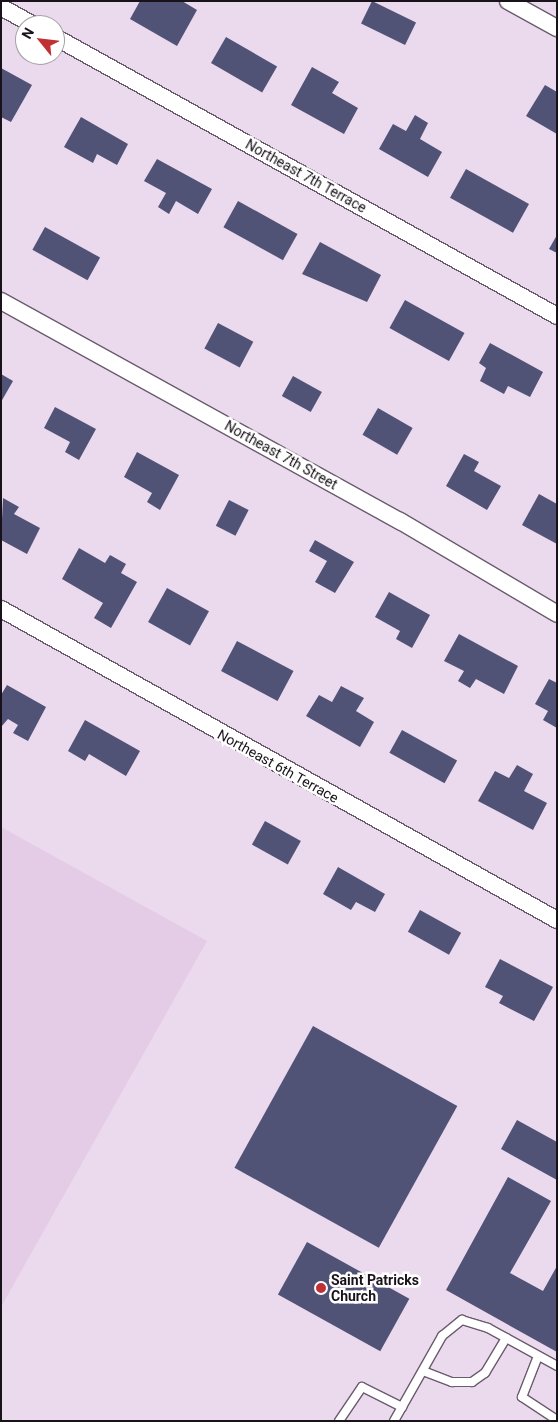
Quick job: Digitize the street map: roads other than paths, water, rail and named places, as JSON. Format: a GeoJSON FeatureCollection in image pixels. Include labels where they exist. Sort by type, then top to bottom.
{"type":"FeatureCollection","features":[{"type":"Feature","properties":{"kind":"street"},"geometry":{"type":"LineString","coordinates":[[508,1],[557,28]]}},
{"type":"Feature","properties":{"kind":"street"},"geometry":{"type":"LineString","coordinates":[[1,7],[16,15]]}},
{"type":"Feature","properties":{"kind":"street","name":"Northeast 7th Terrace"},"geometry":{"type":"LineString","coordinates":[[65,43],[557,316]]}},
{"type":"Feature","properties":{"kind":"street","name":"Northeast 7th Street"},"geometry":{"type":"LineString","coordinates":[[1,302],[391,516],[557,614]]}},
{"type":"Feature","properties":{"kind":"street","name":"Northeast 6th Terrace"},"geometry":{"type":"LineString","coordinates":[[1,609],[557,920]]}},
{"type":"Feature","properties":{"kind":"lane"},"geometry":{"type":"LineString","coordinates":[[394,1421],[449,1328],[462,1320],[506,1338],[557,1366]]}},
{"type":"Feature","properties":{"kind":"lane"},"geometry":{"type":"LineString","coordinates":[[423,1371],[452,1382],[472,1382],[485,1373],[506,1338]]}},
{"type":"Feature","properties":{"kind":"lane"},"geometry":{"type":"LineString","coordinates":[[538,1356],[522,1396],[557,1420]]}},
{"type":"Feature","properties":{"kind":"lane"},"geometry":{"type":"LineString","coordinates":[[339,1421],[362,1386],[402,1407]]}},
{"type":"Feature","properties":{"kind":"place","name":"Saint Patricks Church"},"geometry":{"type":"Point","coordinates":[321,1288]}}]}
